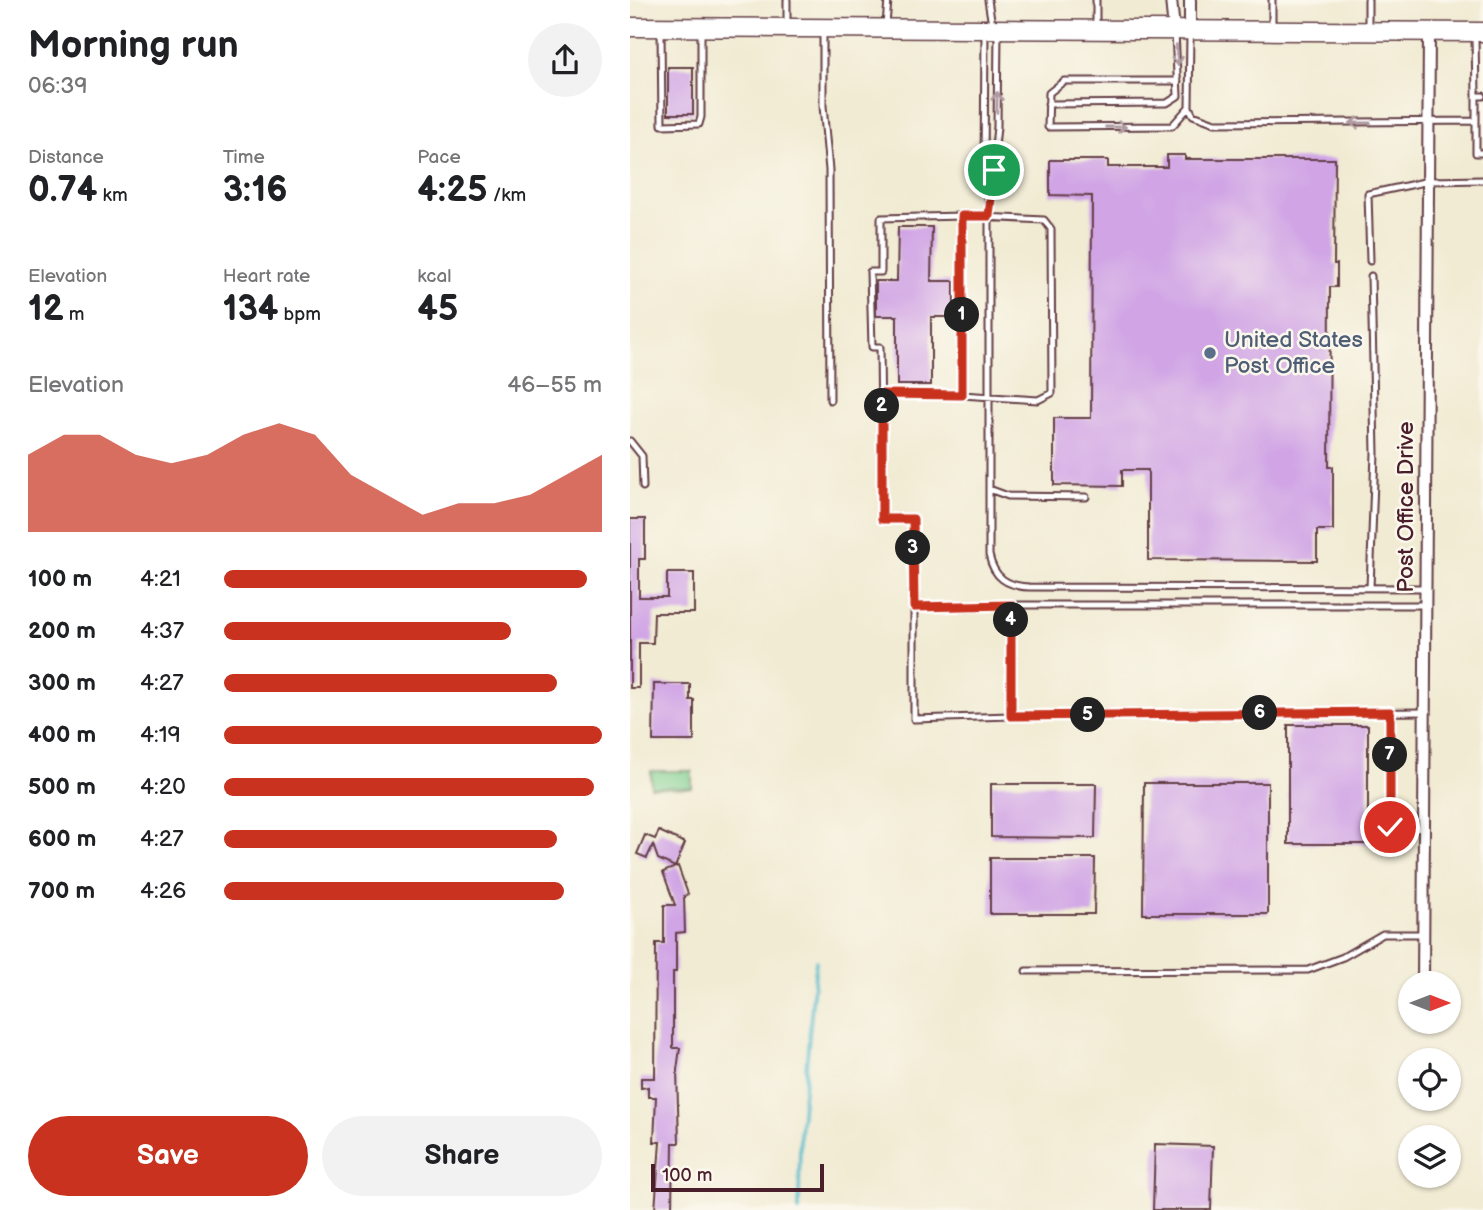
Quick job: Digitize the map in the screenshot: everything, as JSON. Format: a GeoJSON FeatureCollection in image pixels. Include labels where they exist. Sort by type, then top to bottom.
{"type":"FeatureCollection","features":[{"type":"Feature","properties":{"kind":"main road"},"geometry":{"type":"LineString","coordinates":[[630,27],[1479,32]]}},
{"type":"Feature","properties":{"kind":"street"},"geometry":{"type":"LineString","coordinates":[[1171,0],[1182,29]]}},
{"type":"Feature","properties":{"kind":"street"},"geometry":{"type":"LineString","coordinates":[[1182,29],[1190,0]]}},
{"type":"Feature","properties":{"kind":"street","name":"Post Office Drive"},"geometry":{"type":"LineString","coordinates":[[1423,971],[1429,31]]}},
{"type":"Feature","properties":{"kind":"lane"},"geometry":{"type":"LineString","coordinates":[[787,0],[787,28]]}},
{"type":"Feature","properties":{"kind":"lane"},"geometry":{"type":"LineString","coordinates":[[886,28],[888,0]]}},
{"type":"Feature","properties":{"kind":"lane"},"geometry":{"type":"LineString","coordinates":[[988,0],[997,127],[989,205],[989,489],[992,568],[1001,580],[1015,586],[1427,588]]}},
{"type":"Feature","properties":{"kind":"lane"},"geometry":{"type":"LineString","coordinates":[[1096,0],[1096,29]]}},
{"type":"Feature","properties":{"kind":"lane"},"geometry":{"type":"LineString","coordinates":[[1272,0],[1272,29]]}},
{"type":"Feature","properties":{"kind":"lane"},"geometry":{"type":"LineString","coordinates":[[1368,0],[1368,30]]}},
{"type":"Feature","properties":{"kind":"lane"},"geometry":{"type":"LineString","coordinates":[[660,27],[662,125],[667,126],[699,124],[701,27]]}},
{"type":"Feature","properties":{"kind":"lane"},"geometry":{"type":"LineString","coordinates":[[823,28],[823,106],[829,170],[830,400]]}},
{"type":"Feature","properties":{"kind":"lane"},"geometry":{"type":"LineString","coordinates":[[989,205],[984,170],[992,28]]}},
{"type":"Feature","properties":{"kind":"lane"},"geometry":{"type":"LineString","coordinates":[[1048,104],[1167,103],[1178,96],[1182,29]]}},
{"type":"Feature","properties":{"kind":"lane"},"geometry":{"type":"LineString","coordinates":[[1182,29],[1189,107],[1193,115],[1215,123],[1429,124],[1476,121]]}},
{"type":"Feature","properties":{"kind":"lane"},"geometry":{"type":"LineString","coordinates":[[1479,32],[1479,112],[1476,121],[1480,130],[1476,153],[1483,153]]}},
{"type":"Feature","properties":{"kind":"lane"},"geometry":{"type":"LineString","coordinates":[[1178,81],[1064,81],[1049,93],[1048,127],[1166,128],[1176,123],[1189,107]]}},
{"type":"Feature","properties":{"kind":"lane"},"geometry":{"type":"LineString","coordinates":[[1370,261],[1368,194],[1429,181],[1483,180]]}},
{"type":"Feature","properties":{"kind":"lane"},"geometry":{"type":"LineString","coordinates":[[962,216],[962,395]]}},
{"type":"Feature","properties":{"kind":"lane"},"geometry":{"type":"LineString","coordinates":[[882,394],[1038,400],[1052,393],[1051,229],[1044,220],[989,216],[881,218],[881,272],[870,272],[872,347],[880,347],[882,519],[913,519],[914,719],[1426,712]]}},
{"type":"Feature","properties":{"kind":"lane"},"geometry":{"type":"LineString","coordinates":[[1370,588],[1375,453],[1371,276]]}},
{"type":"Feature","properties":{"kind":"lane"},"geometry":{"type":"LineString","coordinates":[[630,441],[642,456],[643,487]]}},
{"type":"Feature","properties":{"kind":"lane"},"geometry":{"type":"LineString","coordinates":[[989,489],[1008,496],[1086,497]]}},
{"type":"Feature","properties":{"kind":"lane"},"geometry":{"type":"LineString","coordinates":[[1011,605],[1011,716]]}},
{"type":"Feature","properties":{"kind":"lane"},"geometry":{"type":"LineString","coordinates":[[914,607],[1427,605]]}},
{"type":"Feature","properties":{"kind":"lane"},"geometry":{"type":"LineString","coordinates":[[1390,712],[1390,827],[1425,828]]}},
{"type":"Feature","properties":{"kind":"lane"},"geometry":{"type":"LineString","coordinates":[[1026,971],[1308,970],[1343,957],[1383,934],[1424,934]]}},
{"type":"Feature","properties":{"kind":"green space"},"geometry":{"type":"Polygon","coordinates":[[[651,771],[692,771],[692,788],[651,787],[651,771]]]}},
{"type":"Feature","properties":{"kind":"building"},"geometry":{"type":"Polygon","coordinates":[[[668,67],[693,67],[693,114],[668,114],[668,67]]]}},
{"type":"Feature","properties":{"kind":"building","name":"United States Post Office"},"geometry":{"type":"Polygon","coordinates":[[[1167,155],[1185,155],[1185,159],[1335,159],[1334,264],[1337,264],[1337,287],[1330,287],[1329,467],[1333,467],[1333,530],[1317,530],[1317,561],[1148,560],[1148,470],[1122,470],[1122,486],[1054,485],[1054,418],[1091,418],[1092,196],[1050,195],[1050,160],[1108,160],[1108,167],[1167,167],[1167,155]]]}},
{"type":"Feature","properties":{"kind":"building"},"geometry":{"type":"Polygon","coordinates":[[[898,227],[932,227],[931,281],[954,281],[954,317],[931,317],[931,385],[897,385],[897,316],[876,316],[876,281],[897,281],[898,227]]]}},
{"type":"Feature","properties":{"kind":"building"},"geometry":{"type":"Polygon","coordinates":[[[630,519],[645,519],[645,559],[639,559],[639,597],[667,597],[667,573],[694,573],[694,613],[654,613],[653,643],[639,643],[639,688],[630,688],[630,519]]]}},
{"type":"Feature","properties":{"kind":"building"},"geometry":{"type":"Polygon","coordinates":[[[654,684],[690,684],[690,700],[694,700],[694,741],[653,741],[654,684]]]}},
{"type":"Feature","properties":{"kind":"building"},"geometry":{"type":"Polygon","coordinates":[[[1288,725],[1368,725],[1368,844],[1288,844],[1288,725]]]}},
{"type":"Feature","properties":{"kind":"building"},"geometry":{"type":"Polygon","coordinates":[[[1144,783],[1268,783],[1268,914],[1143,914],[1144,783]]]}},
{"type":"Feature","properties":{"kind":"building"},"geometry":{"type":"Polygon","coordinates":[[[991,784],[1096,784],[1095,838],[991,837],[991,784]]]}},
{"type":"Feature","properties":{"kind":"building"},"geometry":{"type":"Polygon","coordinates":[[[659,831],[685,843],[675,867],[658,859],[653,845],[647,858],[637,854],[645,835],[655,839],[659,831]]]}},
{"type":"Feature","properties":{"kind":"building"},"geometry":{"type":"Polygon","coordinates":[[[990,858],[1095,858],[1094,914],[990,914],[990,858]]]}},
{"type":"Feature","properties":{"kind":"building"},"geometry":{"type":"Polygon","coordinates":[[[678,866],[688,894],[684,896],[685,932],[676,933],[676,972],[673,972],[673,1048],[680,1048],[677,1070],[679,1143],[673,1143],[672,1210],[655,1210],[660,1142],[654,1142],[656,1097],[648,1097],[648,1087],[641,1088],[641,1078],[655,1078],[656,943],[664,943],[664,905],[675,905],[663,872],[678,866]]]}},
{"type":"Feature","properties":{"kind":"building"},"geometry":{"type":"Polygon","coordinates":[[[1155,1144],[1213,1146],[1211,1210],[1153,1210],[1155,1144]]]}},
{"type":"Feature","properties":{"kind":"waterway"},"geometry":{"type":"LineString","coordinates":[[799,1210],[800,1134],[816,961]]}},
{"type":"Feature","properties":{"kind":"place","name":"United States Post Office"},"geometry":{"type":"Point","coordinates":[1210,353]}},
{"type":"Feature","properties":{"kind":"route"},"geometry":{"type":"LineString","coordinates":[[994,170],[989,216],[962,216],[962,395],[882,394],[882,519],[913,519],[914,607],[1011,605],[1011,716],[1390,712],[1390,827]]}}]}
